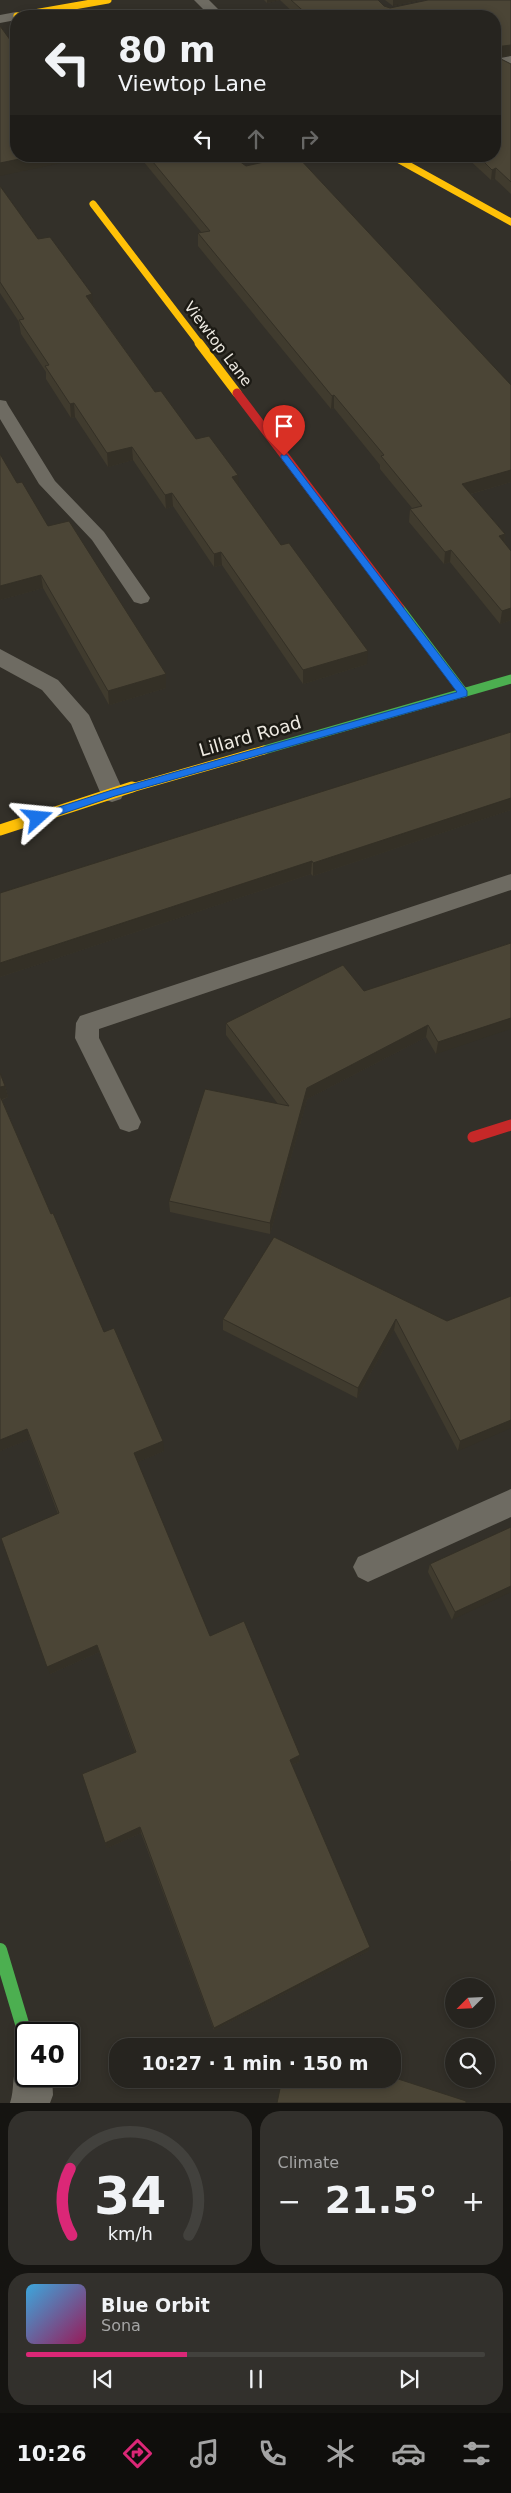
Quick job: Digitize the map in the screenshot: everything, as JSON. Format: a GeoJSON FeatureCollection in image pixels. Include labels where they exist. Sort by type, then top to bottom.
{"type":"FeatureCollection","features":[{"type":"Feature","properties":{"kind":"street"},"geometry":{"type":"LineString","coordinates":[[50,10],[108,0]]}},
{"type":"Feature","properties":{"kind":"street"},"geometry":{"type":"LineString","coordinates":[[201,0],[212,10]]}},
{"type":"Feature","properties":{"kind":"street"},"geometry":{"type":"LineString","coordinates":[[403,162],[511,222]]}},
{"type":"Feature","properties":{"kind":"street","name":"Viewtop Lane"},"geometry":{"type":"LineString","coordinates":[[93,204],[464,693]]}},
{"type":"Feature","properties":{"kind":"street"},"geometry":{"type":"LineString","coordinates":[[0,657],[50,685],[81,721],[112,793]]}},
{"type":"Feature","properties":{"kind":"street","name":"Lillard Road"},"geometry":{"type":"LineString","coordinates":[[0,830],[112,793],[511,679]]}},
{"type":"Feature","properties":{"kind":"street"},"geometry":{"type":"LineString","coordinates":[[473,1137],[511,1124]]}},
{"type":"Feature","properties":{"kind":"street"},"geometry":{"type":"LineString","coordinates":[[0,1950],[22,2022]]}},
{"type":"Feature","properties":{"kind":"street"},"geometry":{"type":"LineString","coordinates":[[30,2103],[33,2095],[33,2087]]}},
{"type":"Feature","properties":{"kind":"lane"},"geometry":{"type":"LineString","coordinates":[[0,406],[48,484],[98,536],[141,598]]}},
{"type":"Feature","properties":{"kind":"lane"},"geometry":{"type":"LineString","coordinates":[[128,1122],[87,1038],[88,1024],[511,882]]}},
{"type":"Feature","properties":{"kind":"lane"},"geometry":{"type":"LineString","coordinates":[[368,1567],[511,1504]]}},
{"type":"Feature","properties":{"kind":"building"},"geometry":{"type":"Polygon","coordinates":[[[291,0],[378,0],[384,6],[390,8],[428,0],[511,0],[511,45],[501,46],[501,10],[302,10],[291,0]]]}},
{"type":"Feature","properties":{"kind":"building"},"geometry":{"type":"Polygon","coordinates":[[[0,26],[10,40],[10,161],[0,163],[0,26]]]}},
{"type":"Feature","properties":{"kind":"building"},"geometry":{"type":"Polygon","coordinates":[[[501,59],[511,64],[511,182],[496,168],[492,170],[484,162],[501,162],[501,59]]]}},
{"type":"Feature","properties":{"kind":"building"},"geometry":{"type":"Polygon","coordinates":[[[153,162],[240,162],[246,166],[264,162],[303,162],[511,385],[511,470],[462,484],[505,534],[499,536],[511,551],[511,608],[502,611],[451,550],[445,552],[410,509],[422,506],[381,456],[384,455],[334,395],[332,396],[198,233],[210,231],[153,162]]]}},
{"type":"Feature","properties":{"kind":"building"},"geometry":{"type":"Polygon","coordinates":[[[0,186],[38,239],[50,237],[92,294],[86,296],[155,392],[161,391],[196,439],[209,436],[238,475],[232,477],[281,545],[289,543],[368,651],[303,670],[221,552],[214,554],[172,493],[165,495],[132,447],[107,453],[74,403],[70,404],[45,366],[49,365],[19,320],[24,319],[0,282],[0,186]]]}},
{"type":"Feature","properties":{"kind":"building"},"geometry":{"type":"Polygon","coordinates":[[[0,454],[17,483],[22,482],[48,526],[69,521],[166,674],[108,691],[41,575],[0,586],[0,454]]]}},
{"type":"Feature","properties":{"kind":"building"},"geometry":{"type":"Polygon","coordinates":[[[511,732],[511,798],[0,963],[0,893],[511,732]]]}},
{"type":"Feature","properties":{"kind":"building"},"geometry":{"type":"Polygon","coordinates":[[[511,943],[511,1018],[438,1042],[428,1025],[307,1088],[270,1223],[169,1201],[205,1089],[289,1106],[226,1023],[343,965],[364,991],[511,943]]]}},
{"type":"Feature","properties":{"kind":"building"},"geometry":{"type":"Polygon","coordinates":[[[0,1073],[5,1086],[0,1087],[0,1073]]]}},
{"type":"Feature","properties":{"kind":"building"},"geometry":{"type":"Polygon","coordinates":[[[0,1096],[104,1332],[114,1328],[163,1441],[134,1453],[210,1636],[244,1621],[300,1755],[290,1760],[370,1947],[214,2028],[140,1827],[105,1843],[82,1774],[136,1752],[97,1645],[47,1667],[1,1538],[59,1513],[27,1429],[0,1440],[0,1096]]]}},
{"type":"Feature","properties":{"kind":"building"},"geometry":{"type":"Polygon","coordinates":[[[274,1237],[447,1321],[511,1296],[511,1420],[460,1441],[396,1319],[358,1388],[223,1319],[274,1237]]]}},
{"type":"Feature","properties":{"kind":"building"},"geometry":{"type":"Polygon","coordinates":[[[511,1527],[511,1586],[455,1612],[430,1564],[511,1527]]]}},
{"type":"Feature","properties":{"kind":"building"},"geometry":{"type":"Polygon","coordinates":[[[401,2080],[466,2101],[466,2103],[277,2103],[280,2088],[401,2088],[401,2080]]]}},
{"type":"Feature","properties":{"kind":"traffic: fast"},"geometry":{"type":"LineString","coordinates":[[400,608],[464,693]]}},
{"type":"Feature","properties":{"kind":"traffic: fast"},"geometry":{"type":"LineString","coordinates":[[264,750],[511,679]]}},
{"type":"Feature","properties":{"kind":"traffic: fast"},"geometry":{"type":"LineString","coordinates":[[0,1950],[22,2022]]}},
{"type":"Feature","properties":{"kind":"traffic: slow"},"geometry":{"type":"LineString","coordinates":[[51,10],[108,0]]}},
{"type":"Feature","properties":{"kind":"traffic: slow"},"geometry":{"type":"LineString","coordinates":[[403,162],[511,222]]}},
{"type":"Feature","properties":{"kind":"traffic: slow"},"geometry":{"type":"LineString","coordinates":[[93,204],[237,393]]}},
{"type":"Feature","properties":{"kind":"traffic: slow"},"geometry":{"type":"LineString","coordinates":[[0,830],[112,793],[264,750]]}},
{"type":"Feature","properties":{"kind":"traffic: jam"},"geometry":{"type":"LineString","coordinates":[[237,393],[400,608]]}},
{"type":"Feature","properties":{"kind":"traffic: jam"},"geometry":{"type":"LineString","coordinates":[[473,1137],[511,1125]]}},
{"type":"Feature","properties":{"kind":"route"},"geometry":{"type":"LineString","coordinates":[[38,818],[112,793],[464,693],[284,456]]}}]}
